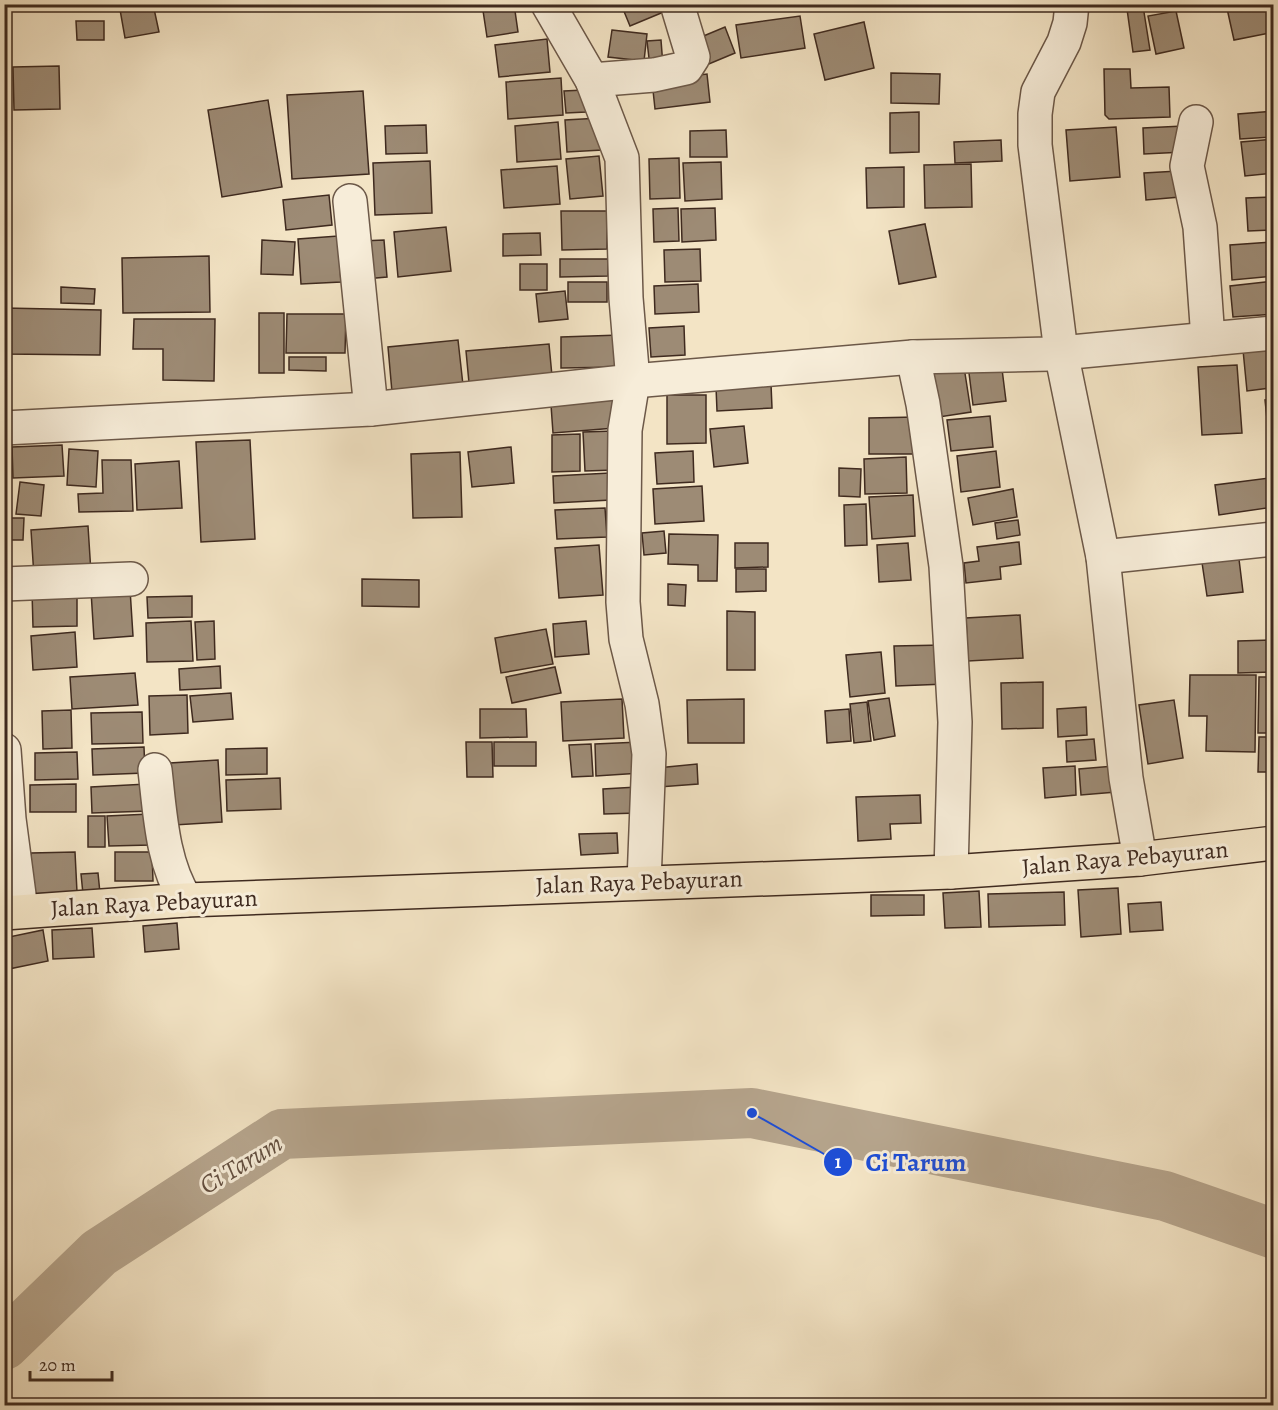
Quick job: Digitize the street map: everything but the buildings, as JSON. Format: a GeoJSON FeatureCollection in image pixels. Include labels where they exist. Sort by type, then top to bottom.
{"type":"FeatureCollection","features":[{"type":"Feature","properties":{"kind":"main road","name":"Jalan Raya Pebayuran"},"geometry":{"type":"LineString","coordinates":[[13,912],[186,900],[951,872],[1140,859],[1274,843]]}},
{"type":"Feature","properties":{"kind":"street"},"geometry":{"type":"LineString","coordinates":[[548,4],[592,80],[622,158],[626,298],[633,381],[625,430],[622,602],[626,639],[642,704],[649,754],[644,882]]}},
{"type":"Feature","properties":{"kind":"street"},"geometry":{"type":"LineString","coordinates":[[592,80],[654,75],[686,68],[693,57],[677,4]]}},
{"type":"Feature","properties":{"kind":"street"},"geometry":{"type":"LineString","coordinates":[[1072,4],[1070,23],[1064,42],[1038,92],[1035,145],[1062,352],[1103,557],[1126,778],[1140,859]]}},
{"type":"Feature","properties":{"kind":"street"},"geometry":{"type":"LineString","coordinates":[[1196,122],[1187,166],[1200,227],[1208,339]]}},
{"type":"Feature","properties":{"kind":"street"},"geometry":{"type":"LineString","coordinates":[[350,201],[371,409]]}},
{"type":"Feature","properties":{"kind":"street"},"geometry":{"type":"LineString","coordinates":[[4,428],[371,409],[633,381],[913,357],[1062,352],[1274,333]]}},
{"type":"Feature","properties":{"kind":"street"},"geometry":{"type":"LineString","coordinates":[[913,357],[925,414],[946,566],[955,722],[951,872]]}},
{"type":"Feature","properties":{"kind":"street"},"geometry":{"type":"LineString","coordinates":[[1103,557],[1274,539]]}},
{"type":"Feature","properties":{"kind":"street"},"geometry":{"type":"LineString","coordinates":[[4,584],[131,579]]}},
{"type":"Feature","properties":{"kind":"street"},"geometry":{"type":"LineString","coordinates":[[4,750],[13,912]]}},
{"type":"Feature","properties":{"kind":"street"},"geometry":{"type":"LineString","coordinates":[[155,770],[162,832],[178,889],[186,900]]}},
{"type":"Feature","properties":{"kind":"waterway","name":"Ci Tarum"},"geometry":{"type":"LineString","coordinates":[[4,1345],[99,1253],[282,1134],[752,1113],[1165,1196],[1274,1234]]}},
{"type":"Feature","properties":{"kind":"place","name":"Ci Tarum"},"geometry":{"type":"Point","coordinates":[752,1113]}}]}
